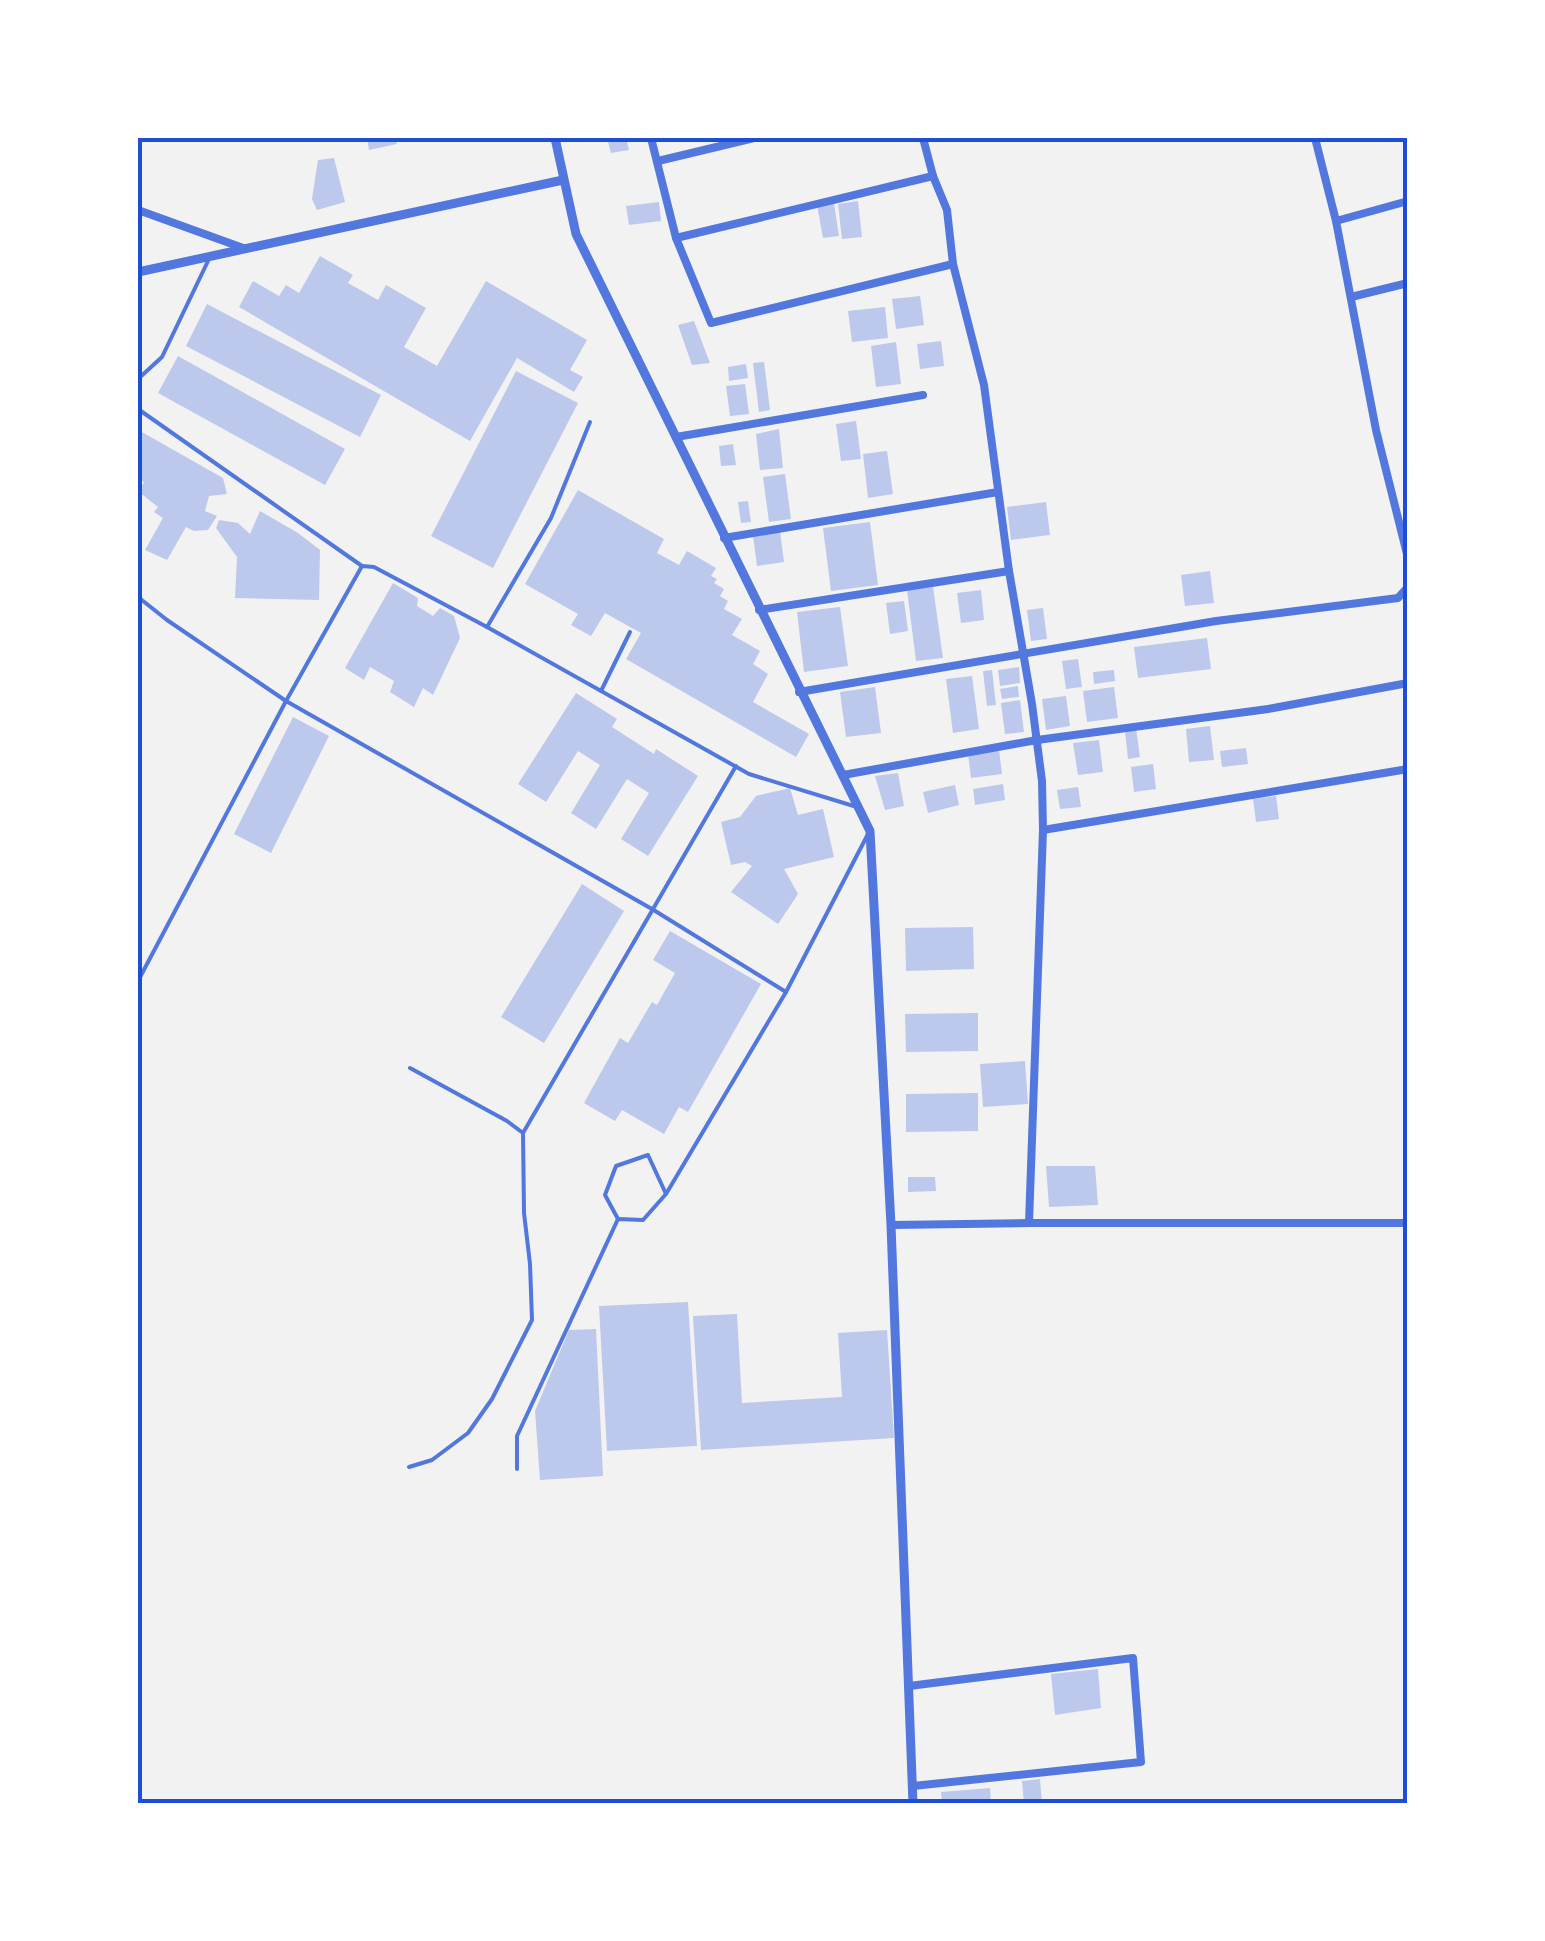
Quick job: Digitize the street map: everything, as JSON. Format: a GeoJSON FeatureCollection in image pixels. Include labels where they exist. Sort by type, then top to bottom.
{"type":"FeatureCollection","features":[{"type":"Feature","properties":{"kind":"street"},"geometry":{"type":"LineString","coordinates":[[555,138],[576,234],[870,831],[891,1226],[914,1804]]}},
{"type":"Feature","properties":{"kind":"street"},"geometry":{"type":"LineString","coordinates":[[651,138],[676,238],[712,323],[953,264]]}},
{"type":"Feature","properties":{"kind":"street"},"geometry":{"type":"LineString","coordinates":[[658,161],[754,138]]}},
{"type":"Feature","properties":{"kind":"street"},"geometry":{"type":"LineString","coordinates":[[923,138],[932,176],[947,210],[953,264],[984,385],[1042,781],[1029,1223]]}},
{"type":"Feature","properties":{"kind":"street"},"geometry":{"type":"LineString","coordinates":[[1316,138],[1376,430],[1408,558]]}},
{"type":"Feature","properties":{"kind":"street"},"geometry":{"type":"LineString","coordinates":[[676,238],[932,176]]}},
{"type":"Feature","properties":{"kind":"street"},"geometry":{"type":"LineString","coordinates":[[138,272],[563,180]]}},
{"type":"Feature","properties":{"kind":"street"},"geometry":{"type":"LineString","coordinates":[[1336,222],[1408,201]]}},
{"type":"Feature","properties":{"kind":"street"},"geometry":{"type":"LineString","coordinates":[[138,210],[246,249]]}},
{"type":"Feature","properties":{"kind":"street"},"geometry":{"type":"LineString","coordinates":[[1351,297],[1408,284]]}},
{"type":"Feature","properties":{"kind":"street"},"geometry":{"type":"LineString","coordinates":[[676,437],[923,396]]}},
{"type":"Feature","properties":{"kind":"street"},"geometry":{"type":"LineString","coordinates":[[724,538],[998,492]]}},
{"type":"Feature","properties":{"kind":"street"},"geometry":{"type":"LineString","coordinates":[[759,610],[1009,571]]}},
{"type":"Feature","properties":{"kind":"street"},"geometry":{"type":"LineString","coordinates":[[800,692],[1216,621],[1398,598],[1408,587]]}},
{"type":"Feature","properties":{"kind":"street"},"geometry":{"type":"LineString","coordinates":[[842,775],[1037,740],[1268,708],[1408,683]]}},
{"type":"Feature","properties":{"kind":"street"},"geometry":{"type":"LineString","coordinates":[[1043,830],[1408,768]]}},
{"type":"Feature","properties":{"kind":"street"},"geometry":{"type":"LineString","coordinates":[[891,1226],[1408,1222]]}},
{"type":"Feature","properties":{"kind":"street"},"geometry":{"type":"LineString","coordinates":[[909,1686],[1133,1658],[1141,1762],[912,1786]]}},
{"type":"Feature","properties":{"kind":"lane"},"geometry":{"type":"LineString","coordinates":[[138,379],[162,357],[210,256]]}},
{"type":"Feature","properties":{"kind":"lane"},"geometry":{"type":"LineString","coordinates":[[138,410],[362,566],[374,568],[487,627],[750,774],[858,808]]}},
{"type":"Feature","properties":{"kind":"lane"},"geometry":{"type":"LineString","coordinates":[[487,627],[551,518],[590,422]]}},
{"type":"Feature","properties":{"kind":"lane"},"geometry":{"type":"LineString","coordinates":[[138,981],[362,566]]}},
{"type":"Feature","properties":{"kind":"lane"},"geometry":{"type":"LineString","coordinates":[[138,597],[286,701],[652,908],[786,992]]}},
{"type":"Feature","properties":{"kind":"lane"},"geometry":{"type":"LineString","coordinates":[[601,690],[630,632]]}},
{"type":"Feature","properties":{"kind":"lane"},"geometry":{"type":"LineString","coordinates":[[408,1467],[432,1460],[468,1432],[492,1399],[532,1320],[524,1213],[524,1133],[736,766]]}},
{"type":"Feature","properties":{"kind":"lane"},"geometry":{"type":"LineString","coordinates":[[618,1219],[643,1220],[666,1194],[786,992],[870,831]]}},
{"type":"Feature","properties":{"kind":"lane"},"geometry":{"type":"LineString","coordinates":[[410,1068],[524,1133]]}},
{"type":"Feature","properties":{"kind":"lane"},"geometry":{"type":"LineString","coordinates":[[618,1219],[605,1194],[616,1166],[648,1155],[666,1194]]}},
{"type":"Feature","properties":{"kind":"lane"},"geometry":{"type":"LineString","coordinates":[[517,1469],[516,1436],[618,1219]]}},
{"type":"Feature","properties":{"kind":"building"},"geometry":{"type":"Polygon","coordinates":[[[367,138],[395,138],[397,144],[369,150],[367,138]]]}},
{"type":"Feature","properties":{"kind":"building"},"geometry":{"type":"Polygon","coordinates":[[[607,138],[626,138],[629,150],[611,153],[607,138]]]}},
{"type":"Feature","properties":{"kind":"building"},"geometry":{"type":"Polygon","coordinates":[[[334,158],[345,202],[317,210],[312,199],[318,160],[334,158]]]}},
{"type":"Feature","properties":{"kind":"building"},"geometry":{"type":"Polygon","coordinates":[[[858,201],[862,237],[842,239],[838,204],[858,201]]]}},
{"type":"Feature","properties":{"kind":"building"},"geometry":{"type":"Polygon","coordinates":[[[659,202],[661,221],[629,225],[626,206],[659,202]]]}},
{"type":"Feature","properties":{"kind":"building"},"geometry":{"type":"Polygon","coordinates":[[[834,203],[839,236],[823,238],[817,205],[834,203]]]}},
{"type":"Feature","properties":{"kind":"building"},"geometry":{"type":"Polygon","coordinates":[[[320,256],[353,275],[348,283],[378,300],[386,285],[426,308],[404,347],[437,366],[486,281],[587,340],[570,370],[583,377],[574,392],[517,358],[470,441],[239,307],[253,281],[279,296],[286,285],[299,293],[320,256]]]}},
{"type":"Feature","properties":{"kind":"building"},"geometry":{"type":"Polygon","coordinates":[[[920,296],[924,325],[896,329],[892,299],[920,296]]]}},
{"type":"Feature","properties":{"kind":"building"},"geometry":{"type":"Polygon","coordinates":[[[207,304],[381,395],[360,437],[186,346],[207,304]]]}},
{"type":"Feature","properties":{"kind":"building"},"geometry":{"type":"Polygon","coordinates":[[[885,307],[888,338],[852,342],[848,311],[885,307]]]}},
{"type":"Feature","properties":{"kind":"building"},"geometry":{"type":"Polygon","coordinates":[[[694,321],[710,363],[692,365],[678,325],[694,321]]]}},
{"type":"Feature","properties":{"kind":"building"},"geometry":{"type":"Polygon","coordinates":[[[941,341],[944,366],[920,369],[917,344],[941,341]]]}},
{"type":"Feature","properties":{"kind":"building"},"geometry":{"type":"Polygon","coordinates":[[[896,342],[901,384],[876,387],[871,346],[896,342]]]}},
{"type":"Feature","properties":{"kind":"building"},"geometry":{"type":"Polygon","coordinates":[[[178,356],[345,449],[325,485],[158,393],[178,356]]]}},
{"type":"Feature","properties":{"kind":"building"},"geometry":{"type":"Polygon","coordinates":[[[764,362],[770,410],[759,412],[753,363],[764,362]]]}},
{"type":"Feature","properties":{"kind":"building"},"geometry":{"type":"Polygon","coordinates":[[[746,364],[748,378],[729,381],[728,367],[746,364]]]}},
{"type":"Feature","properties":{"kind":"building"},"geometry":{"type":"Polygon","coordinates":[[[516,371],[578,403],[493,568],[431,536],[516,371]]]}},
{"type":"Feature","properties":{"kind":"building"},"geometry":{"type":"Polygon","coordinates":[[[745,384],[749,414],[730,416],[726,386],[745,384]]]}},
{"type":"Feature","properties":{"kind":"building"},"geometry":{"type":"Polygon","coordinates":[[[856,421],[861,459],[841,461],[836,424],[856,421]]]}},
{"type":"Feature","properties":{"kind":"building"},"geometry":{"type":"Polygon","coordinates":[[[779,429],[783,468],[760,470],[756,434],[779,429]]]}},
{"type":"Feature","properties":{"kind":"building"},"geometry":{"type":"Polygon","coordinates":[[[138,431],[223,478],[227,494],[209,496],[205,511],[217,516],[208,530],[186,527],[167,560],[145,550],[163,518],[154,512],[158,507],[139,492],[144,482],[138,478],[138,431]]]}},
{"type":"Feature","properties":{"kind":"building"},"geometry":{"type":"Polygon","coordinates":[[[733,444],[736,465],[721,466],[719,446],[733,444]]]}},
{"type":"Feature","properties":{"kind":"building"},"geometry":{"type":"Polygon","coordinates":[[[887,451],[893,494],[868,498],[863,454],[887,451]]]}},
{"type":"Feature","properties":{"kind":"building"},"geometry":{"type":"Polygon","coordinates":[[[785,474],[791,519],[769,522],[763,477],[785,474]]]}},
{"type":"Feature","properties":{"kind":"building"},"geometry":{"type":"Polygon","coordinates":[[[578,490],[664,539],[657,553],[679,565],[687,551],[716,568],[711,576],[724,589],[720,596],[728,601],[724,609],[742,619],[732,635],[760,651],[753,664],[768,674],[753,702],[809,734],[796,757],[626,659],[641,633],[605,613],[591,636],[571,625],[578,614],[525,584],[578,490]]]}},
{"type":"Feature","properties":{"kind":"building"},"geometry":{"type":"Polygon","coordinates":[[[748,501],[751,522],[741,523],[738,502],[748,501]]]}},
{"type":"Feature","properties":{"kind":"building"},"geometry":{"type":"Polygon","coordinates":[[[1046,502],[1050,535],[1011,540],[1007,507],[1046,502]]]}},
{"type":"Feature","properties":{"kind":"building"},"geometry":{"type":"Polygon","coordinates":[[[260,511],[320,550],[319,600],[235,598],[237,557],[216,528],[219,520],[238,523],[250,534],[260,511]]]}},
{"type":"Feature","properties":{"kind":"building"},"geometry":{"type":"Polygon","coordinates":[[[870,522],[878,585],[831,591],[823,528],[870,522]]]}},
{"type":"Feature","properties":{"kind":"building"},"geometry":{"type":"Polygon","coordinates":[[[780,531],[784,562],[757,566],[753,535],[780,531]]]}},
{"type":"Feature","properties":{"kind":"building"},"geometry":{"type":"Polygon","coordinates":[[[1210,571],[1214,603],[1185,606],[1181,575],[1210,571]]]}},
{"type":"Feature","properties":{"kind":"building"},"geometry":{"type":"Polygon","coordinates":[[[393,583],[418,598],[417,606],[433,616],[440,608],[454,616],[460,638],[433,695],[423,688],[414,707],[390,692],[394,681],[370,667],[364,680],[345,668],[393,583]]]}},
{"type":"Feature","properties":{"kind":"building"},"geometry":{"type":"Polygon","coordinates":[[[933,587],[943,658],[916,661],[907,590],[933,587]]]}},
{"type":"Feature","properties":{"kind":"building"},"geometry":{"type":"Polygon","coordinates":[[[981,590],[984,620],[961,623],[957,593],[981,590]]]}},
{"type":"Feature","properties":{"kind":"building"},"geometry":{"type":"Polygon","coordinates":[[[904,601],[908,631],[890,634],[886,603],[904,601]]]}},
{"type":"Feature","properties":{"kind":"building"},"geometry":{"type":"Polygon","coordinates":[[[840,607],[848,666],[804,672],[797,612],[840,607]]]}},
{"type":"Feature","properties":{"kind":"building"},"geometry":{"type":"Polygon","coordinates":[[[1043,608],[1047,639],[1031,641],[1027,610],[1043,608]]]}},
{"type":"Feature","properties":{"kind":"building"},"geometry":{"type":"Polygon","coordinates":[[[1207,638],[1211,669],[1138,678],[1134,647],[1207,638]]]}},
{"type":"Feature","properties":{"kind":"building"},"geometry":{"type":"Polygon","coordinates":[[[1078,659],[1082,687],[1066,689],[1062,661],[1078,659]]]}},
{"type":"Feature","properties":{"kind":"building"},"geometry":{"type":"Polygon","coordinates":[[[1019,667],[1020,683],[1000,686],[998,670],[1019,667]]]}},
{"type":"Feature","properties":{"kind":"building"},"geometry":{"type":"Polygon","coordinates":[[[992,670],[996,705],[987,706],[983,671],[992,670]]]}},
{"type":"Feature","properties":{"kind":"building"},"geometry":{"type":"Polygon","coordinates":[[[1114,670],[1115,681],[1094,684],[1093,672],[1114,670]]]}},
{"type":"Feature","properties":{"kind":"building"},"geometry":{"type":"Polygon","coordinates":[[[972,676],[979,729],[953,733],[946,679],[972,676]]]}},
{"type":"Feature","properties":{"kind":"building"},"geometry":{"type":"Polygon","coordinates":[[[1018,686],[1019,697],[1002,699],[1000,689],[1018,686]]]}},
{"type":"Feature","properties":{"kind":"building"},"geometry":{"type":"Polygon","coordinates":[[[875,687],[881,733],[846,737],[840,692],[875,687]]]}},
{"type":"Feature","properties":{"kind":"building"},"geometry":{"type":"Polygon","coordinates":[[[1114,687],[1118,718],[1087,722],[1083,691],[1114,687]]]}},
{"type":"Feature","properties":{"kind":"building"},"geometry":{"type":"Polygon","coordinates":[[[576,693],[617,719],[612,727],[698,776],[648,856],[621,839],[649,793],[627,779],[596,829],[571,813],[600,765],[578,751],[546,802],[518,784],[576,693]]]}},
{"type":"Feature","properties":{"kind":"building"},"geometry":{"type":"Polygon","coordinates":[[[1066,696],[1070,726],[1046,730],[1042,699],[1066,696]]]}},
{"type":"Feature","properties":{"kind":"building"},"geometry":{"type":"Polygon","coordinates":[[[1020,700],[1024,732],[1005,734],[1001,703],[1020,700]]]}},
{"type":"Feature","properties":{"kind":"building"},"geometry":{"type":"Polygon","coordinates":[[[293,717],[329,736],[271,853],[234,834],[293,717]]]}},
{"type":"Feature","properties":{"kind":"building"},"geometry":{"type":"Polygon","coordinates":[[[1210,726],[1214,760],[1189,762],[1186,729],[1210,726]]]}},
{"type":"Feature","properties":{"kind":"building"},"geometry":{"type":"Polygon","coordinates":[[[1136,728],[1140,757],[1128,759],[1125,730],[1136,728]]]}},
{"type":"Feature","properties":{"kind":"building"},"geometry":{"type":"Polygon","coordinates":[[[1099,740],[1103,772],[1078,775],[1073,743],[1099,740]]]}},
{"type":"Feature","properties":{"kind":"building"},"geometry":{"type":"Polygon","coordinates":[[[1246,748],[1248,764],[1222,767],[1220,751],[1246,748]]]}},
{"type":"Feature","properties":{"kind":"building"},"geometry":{"type":"Polygon","coordinates":[[[999,750],[1002,774],[971,778],[968,754],[999,750]]]}},
{"type":"Feature","properties":{"kind":"building"},"geometry":{"type":"Polygon","coordinates":[[[1153,764],[1156,789],[1134,792],[1131,767],[1153,764]]]}},
{"type":"Feature","properties":{"kind":"building"},"geometry":{"type":"Polygon","coordinates":[[[898,773],[904,806],[885,810],[875,776],[898,773]]]}},
{"type":"Feature","properties":{"kind":"building"},"geometry":{"type":"Polygon","coordinates":[[[1003,784],[1005,800],[975,805],[973,789],[1003,784]]]}},
{"type":"Feature","properties":{"kind":"building"},"geometry":{"type":"Polygon","coordinates":[[[955,785],[959,805],[928,813],[923,792],[955,785]]]}},
{"type":"Feature","properties":{"kind":"building"},"geometry":{"type":"Polygon","coordinates":[[[1078,787],[1081,807],[1060,809],[1057,790],[1078,787]]]}},
{"type":"Feature","properties":{"kind":"building"},"geometry":{"type":"Polygon","coordinates":[[[790,788],[798,815],[823,809],[834,857],[784,869],[798,894],[778,924],[731,892],[752,866],[745,862],[731,865],[721,822],[740,817],[756,796],[790,788]]]}},
{"type":"Feature","properties":{"kind":"building"},"geometry":{"type":"Polygon","coordinates":[[[1276,796],[1279,819],[1256,822],[1253,799],[1276,796]]]}},
{"type":"Feature","properties":{"kind":"building"},"geometry":{"type":"Polygon","coordinates":[[[582,884],[624,911],[544,1043],[501,1017],[582,884]]]}},
{"type":"Feature","properties":{"kind":"building"},"geometry":{"type":"Polygon","coordinates":[[[973,927],[974,969],[906,971],[905,928],[973,927]]]}},
{"type":"Feature","properties":{"kind":"building"},"geometry":{"type":"Polygon","coordinates":[[[670,931],[761,984],[688,1112],[679,1107],[664,1134],[622,1110],[615,1121],[584,1103],[620,1038],[628,1043],[675,973],[653,960],[670,931]]]}},
{"type":"Feature","properties":{"kind":"building"},"geometry":{"type":"Polygon","coordinates":[[[978,1013],[978,1051],[906,1052],[905,1014],[978,1013]]]}},
{"type":"Feature","properties":{"kind":"building"},"geometry":{"type":"Polygon","coordinates":[[[1025,1061],[1028,1104],[983,1107],[980,1064],[1025,1061]]]}},
{"type":"Feature","properties":{"kind":"building"},"geometry":{"type":"Polygon","coordinates":[[[978,1093],[978,1131],[906,1132],[906,1094],[978,1093]]]}},
{"type":"Feature","properties":{"kind":"building"},"geometry":{"type":"Polygon","coordinates":[[[1046,1166],[1095,1166],[1098,1205],[1049,1207],[1046,1166]]]}},
{"type":"Feature","properties":{"kind":"building"},"geometry":{"type":"Polygon","coordinates":[[[908,1177],[935,1177],[936,1191],[908,1192],[908,1177]]]}},
{"type":"Feature","properties":{"kind":"building"},"geometry":{"type":"Polygon","coordinates":[[[688,1302],[697,1446],[607,1451],[599,1306],[688,1302]]]}},
{"type":"Feature","properties":{"kind":"building"},"geometry":{"type":"Polygon","coordinates":[[[737,1314],[742,1403],[842,1397],[838,1333],[887,1330],[894,1438],[701,1450],[693,1316],[737,1314]]]}},
{"type":"Feature","properties":{"kind":"building"},"geometry":{"type":"Polygon","coordinates":[[[596,1329],[603,1476],[540,1480],[535,1411],[569,1330],[596,1329]]]}},
{"type":"Feature","properties":{"kind":"building"},"geometry":{"type":"Polygon","coordinates":[[[1098,1669],[1101,1708],[1055,1715],[1051,1674],[1098,1669]]]}},
{"type":"Feature","properties":{"kind":"building"},"geometry":{"type":"Polygon","coordinates":[[[1040,1779],[1042,1804],[1024,1804],[1022,1781],[1040,1779]]]}},
{"type":"Feature","properties":{"kind":"building"},"geometry":{"type":"Polygon","coordinates":[[[990,1788],[991,1804],[942,1804],[941,1792],[990,1788]]]}}]}
